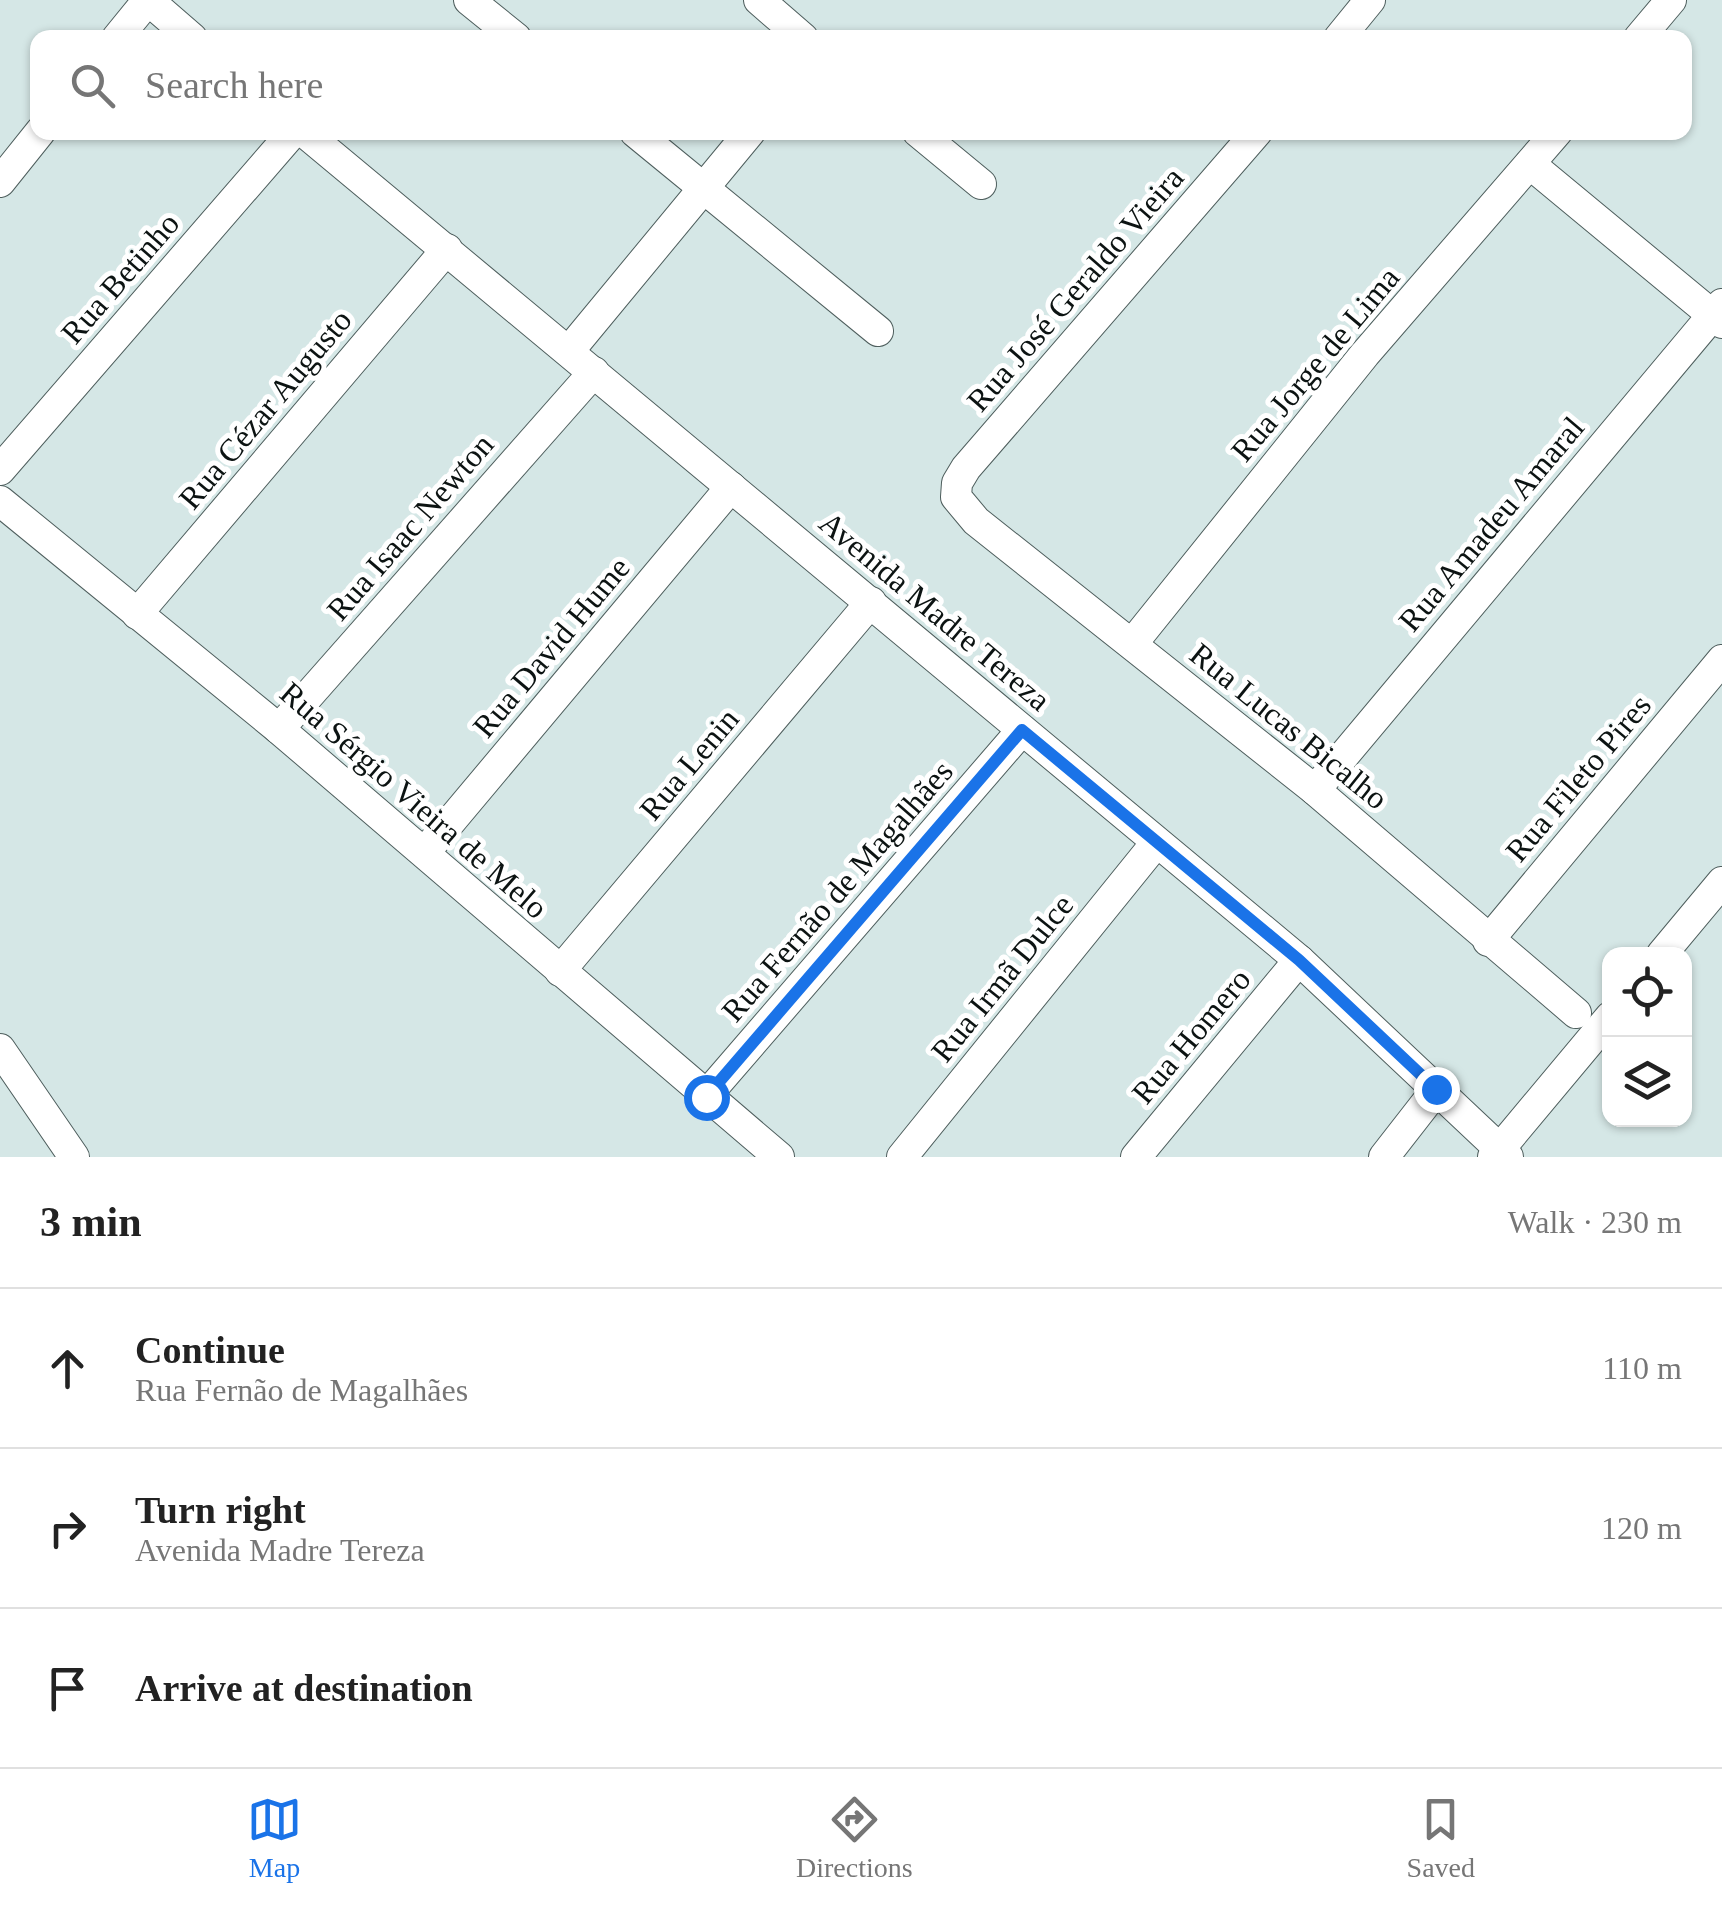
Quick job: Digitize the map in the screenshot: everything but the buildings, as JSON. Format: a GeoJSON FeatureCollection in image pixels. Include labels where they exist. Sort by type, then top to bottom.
{"type":"FeatureCollection","features":[{"type":"Feature","properties":{"kind":"street"},"geometry":{"type":"LineString","coordinates":[[124,30],[148,0],[183,30]]}},
{"type":"Feature","properties":{"kind":"street"},"geometry":{"type":"LineString","coordinates":[[470,0],[506,30]]}},
{"type":"Feature","properties":{"kind":"street"},"geometry":{"type":"LineString","coordinates":[[759,0],[793,30]]}},
{"type":"Feature","properties":{"kind":"street"},"geometry":{"type":"LineString","coordinates":[[1646,30],[1671,0]]}},
{"type":"Feature","properties":{"kind":"street"},"geometry":{"type":"LineString","coordinates":[[0,182],[34,140]]}},
{"type":"Feature","properties":{"kind":"street","name":"Rua Betinho"},"geometry":{"type":"LineString","coordinates":[[0,470],[286,140]]}},
{"type":"Feature","properties":{"kind":"street","name":"Avenida Madre Tereza"},"geometry":{"type":"LineString","coordinates":[[314,140],[1299,960],[1500,1155]]}},
{"type":"Feature","properties":{"kind":"street"},"geometry":{"type":"LineString","coordinates":[[645,140],[878,331]]}},
{"type":"Feature","properties":{"kind":"street"},"geometry":{"type":"LineString","coordinates":[[570,351],[743,140]]}},
{"type":"Feature","properties":{"kind":"street"},"geometry":{"type":"LineString","coordinates":[[928,140],[981,184]]}},
{"type":"Feature","properties":{"kind":"street","name":"Rua José Geraldo Vieira"},"geometry":{"type":"LineString","coordinates":[[956,497],[957,483],[966,468],[1249,140]]}},
{"type":"Feature","properties":{"kind":"street","name":"Rua Jorge de Lima"},"geometry":{"type":"LineString","coordinates":[[1132,644],[1365,354],[1550,140]]}},
{"type":"Feature","properties":{"kind":"street"},"geometry":{"type":"LineString","coordinates":[[1530,164],[1719,314]]}},
{"type":"Feature","properties":{"kind":"street","name":"Rua Cézar Augusto"},"geometry":{"type":"LineString","coordinates":[[137,614],[447,249]]}},
{"type":"Feature","properties":{"kind":"street","name":"Rua Amadeu Amaral"},"geometry":{"type":"LineString","coordinates":[[1315,790],[1719,314]]}},
{"type":"Feature","properties":{"kind":"street","name":"Rua Isaac Newton"},"geometry":{"type":"LineString","coordinates":[[279,729],[594,372]]}},
{"type":"Feature","properties":{"kind":"street","name":"Rua David Hume"},"geometry":{"type":"LineString","coordinates":[[425,852],[731,486]]}},
{"type":"Feature","properties":{"kind":"street","name":"Rua Lucas Bicalho"},"geometry":{"type":"LineString","coordinates":[[956,497],[976,521],[1315,790],[1576,1013]]}},
{"type":"Feature","properties":{"kind":"street","name":"Rua Sérgio Vieira de Melo"},"geometry":{"type":"LineString","coordinates":[[0,501],[279,729],[779,1157]]}},
{"type":"Feature","properties":{"kind":"street","name":"Rua Lenin"},"geometry":{"type":"LineString","coordinates":[[560,972],[871,602]]}},
{"type":"Feature","properties":{"kind":"street","name":"Rua Fileto Pires"},"geometry":{"type":"LineString","coordinates":[[1488,940],[1722,660]]}},
{"type":"Feature","properties":{"kind":"street","name":"Rua Fernão de Magalhães"},"geometry":{"type":"LineString","coordinates":[[706,1097],[1022,730]]}},
{"type":"Feature","properties":{"kind":"street","name":"Rua Irmã Dulce"},"geometry":{"type":"LineString","coordinates":[[902,1157],[1156,844]]}},
{"type":"Feature","properties":{"kind":"street"},"geometry":{"type":"LineString","coordinates":[[1671,947],[1712,915],[1722,882]]}},
{"type":"Feature","properties":{"kind":"street","name":"Rua Homero"},"geometry":{"type":"LineString","coordinates":[[1136,1157],[1299,960]]}},
{"type":"Feature","properties":{"kind":"street"},"geometry":{"type":"LineString","coordinates":[[1500,1155],[1602,1027]]}},
{"type":"Feature","properties":{"kind":"street"},"geometry":{"type":"LineString","coordinates":[[0,1050],[74,1157]]}},
{"type":"Feature","properties":{"kind":"street"},"geometry":{"type":"LineString","coordinates":[[1384,1157],[1436,1089]]}},
{"type":"Feature","properties":{"kind":"route"},"geometry":{"type":"LineString","coordinates":[[706,1097],[1022,730],[1299,960],[1436,1089]]}}]}
